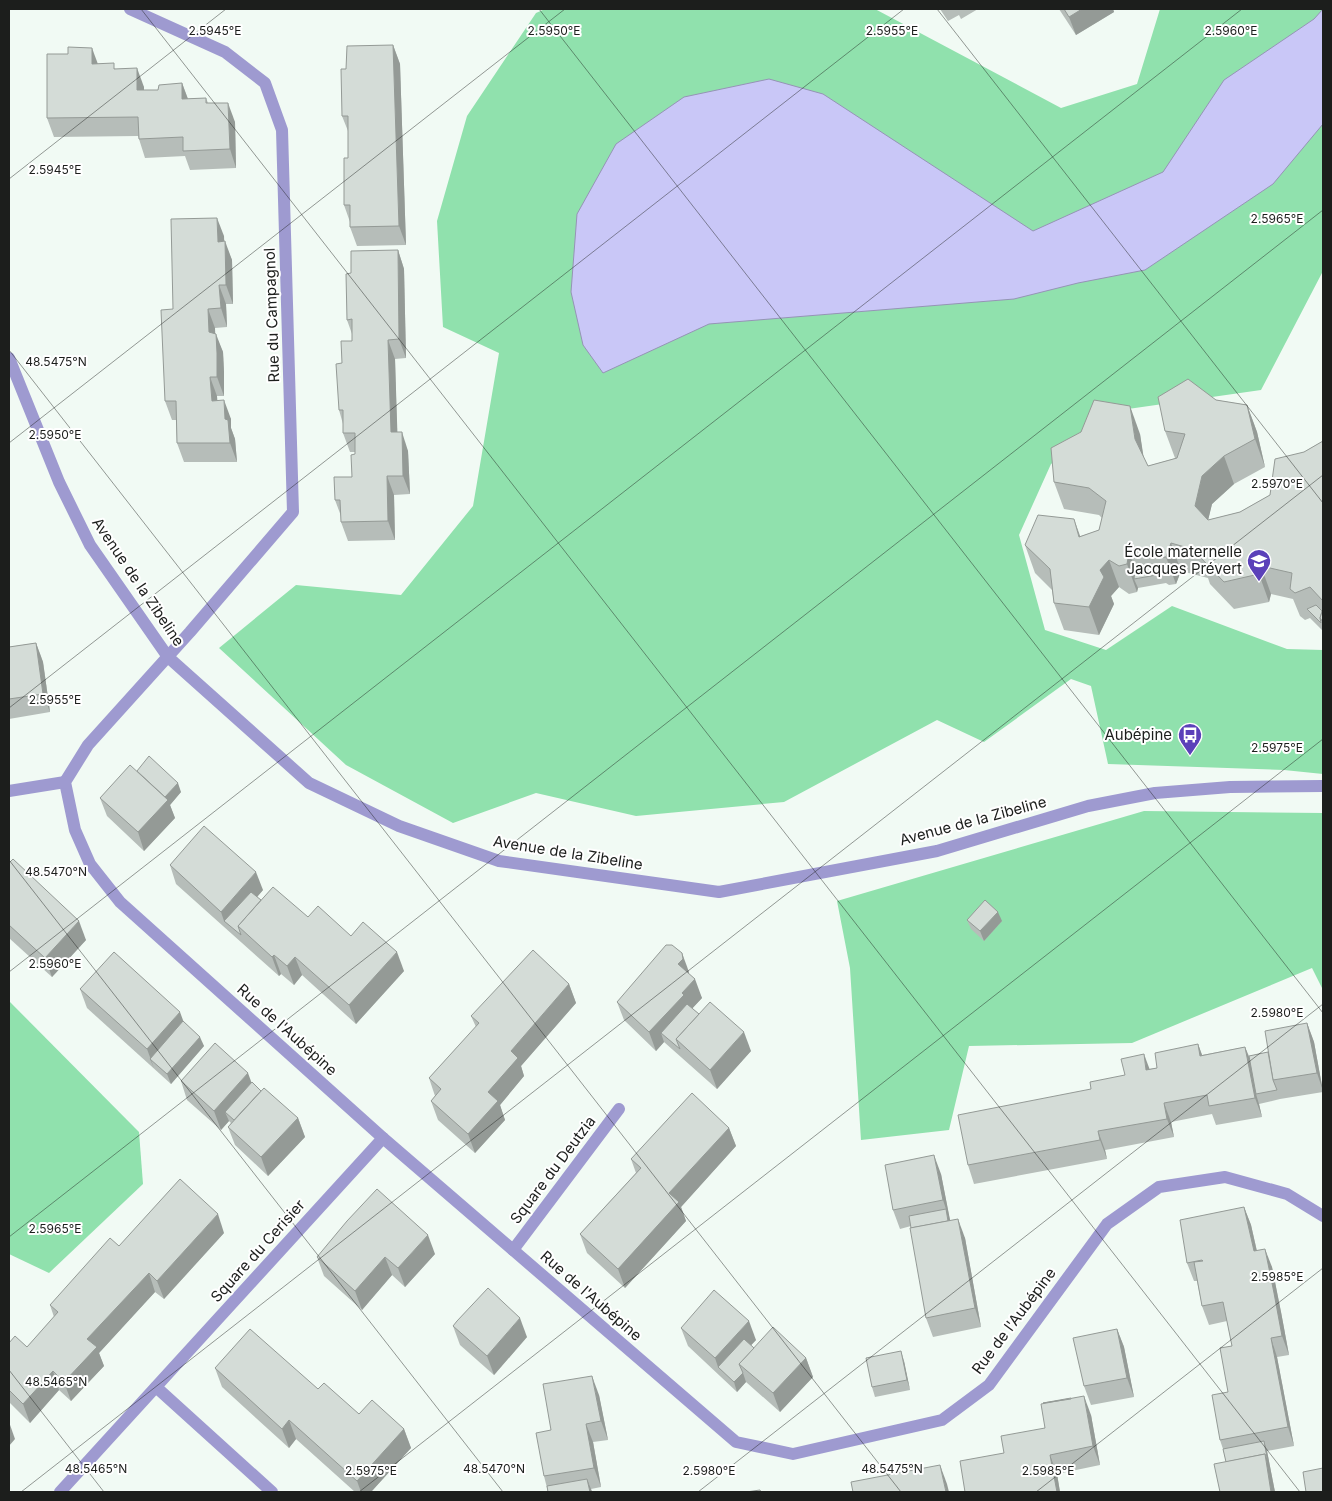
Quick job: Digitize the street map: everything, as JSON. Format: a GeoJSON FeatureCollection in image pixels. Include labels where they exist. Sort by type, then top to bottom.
{"type":"FeatureCollection","features":[{"type":"Feature","properties":{"kind":"street","name":"Rue du Campagnol"},"geometry":{"type":"LineString","coordinates":[[130,9],[224,52],[265,83],[282,130],[293,512],[168,657]]}},
{"type":"Feature","properties":{"kind":"street","name":"Avenue de la Zibeline"},"geometry":{"type":"LineString","coordinates":[[9,358],[59,482],[90,545],[168,657],[309,783],[399,826],[499,861],[719,892],[937,851],[1088,806],[1154,793],[1230,787],[1323,786]]}},
{"type":"Feature","properties":{"kind":"street"},"geometry":{"type":"LineString","coordinates":[[9,791],[65,782],[88,745],[168,657]]}},
{"type":"Feature","properties":{"kind":"street","name":"Rue de l'Aubépine"},"geometry":{"type":"LineString","coordinates":[[65,782],[75,830],[90,864],[120,902],[383,1138],[736,1442],[793,1454],[942,1420],[989,1385],[1107,1224],[1159,1187],[1225,1177],[1287,1194],[1323,1216]]}},
{"type":"Feature","properties":{"kind":"street","name":"Square du Deutzia"},"geometry":{"type":"LineString","coordinates":[[513,1250],[619,1109]]}},
{"type":"Feature","properties":{"kind":"street","name":"Square du Cerisier"},"geometry":{"type":"LineString","coordinates":[[60,1492],[383,1138]]}},
{"type":"Feature","properties":{"kind":"street"},"geometry":{"type":"LineString","coordinates":[[156,1387],[272,1492]]}},
{"type":"Feature","properties":{"kind":"green space"},"geometry":{"type":"Polygon","coordinates":[[[545,9],[875,9],[1061,108],[1137,84],[1160,9],[1323,9],[1323,271],[1261,390],[1128,409],[1051,464],[1019,535],[1045,630],[1106,650],[1172,606],[1287,649],[1323,650],[1323,774],[1284,770],[1108,764],[1091,686],[1071,679],[984,742],[937,720],[784,802],[636,816],[536,793],[453,823],[346,765],[219,648],[296,585],[401,595],[473,506],[499,353],[443,327],[437,221],[467,116],[536,13],[545,9]]]}},
{"type":"Feature","properties":{"kind":"green space"},"geometry":{"type":"Polygon","coordinates":[[[1144,811],[1323,813],[1323,990],[1312,968],[1132,1043],[969,1046],[949,1130],[861,1140],[850,968],[837,901],[1144,811]]]}},
{"type":"Feature","properties":{"kind":"green space"},"geometry":{"type":"Polygon","coordinates":[[[9,1001],[139,1132],[143,1184],[49,1273],[9,1254],[9,1001]]]}},
{"type":"Feature","properties":{"kind":"water"},"geometry":{"type":"Polygon","coordinates":[[[1323,9],[1323,124],[1273,184],[1145,270],[1078,283],[1014,299],[709,324],[603,373],[583,345],[571,292],[577,214],[616,144],[684,97],[769,79],[823,94],[1033,231],[1163,172],[1224,80],[1314,19],[1323,9]]]}},
{"type":"Feature","properties":{"kind":"building"},"geometry":{"type":"Polygon","coordinates":[[[1064,9],[1082,9],[1069,17],[1064,9]]]}},
{"type":"Feature","properties":{"kind":"building"},"geometry":{"type":"Polygon","coordinates":[[[393,45],[399,226],[350,227],[350,205],[344,205],[344,158],[348,158],[348,116],[342,116],[341,69],[346,69],[347,46],[393,45]]]}},
{"type":"Feature","properties":{"kind":"building"},"geometry":{"type":"Polygon","coordinates":[[[68,47],[92,48],[92,64],[114,63],[114,69],[137,68],[137,90],[158,90],[159,85],[182,83],[182,99],[206,98],[206,103],[228,103],[230,149],[183,151],[183,137],[139,139],[138,117],[47,118],[47,54],[68,54],[68,47]]]}},
{"type":"Feature","properties":{"kind":"building"},"geometry":{"type":"Polygon","coordinates":[[[217,218],[218,242],[225,241],[226,285],[219,285],[221,308],[208,309],[209,332],[216,334],[217,353],[217,377],[210,377],[212,401],[224,400],[225,419],[228,420],[230,443],[177,443],[176,401],[165,401],[161,310],[173,309],[171,219],[217,218]]]}},
{"type":"Feature","properties":{"kind":"building"},"geometry":{"type":"Polygon","coordinates":[[[398,250],[399,339],[388,340],[391,432],[402,432],[403,476],[387,476],[388,521],[341,522],[340,500],[335,500],[334,477],[352,477],[351,455],[355,454],[355,433],[343,433],[343,410],[339,410],[336,364],[342,363],[341,341],[352,341],[352,319],[347,320],[346,274],[351,273],[351,251],[398,250]]]}},
{"type":"Feature","properties":{"kind":"building"},"geometry":{"type":"Polygon","coordinates":[[[1188,379],[1216,400],[1247,405],[1255,439],[1224,456],[1202,476],[1195,506],[1208,520],[1240,512],[1270,495],[1275,459],[1304,452],[1323,441],[1323,601],[1310,587],[1295,593],[1290,589],[1292,573],[1261,566],[1259,574],[1224,582],[1200,557],[1202,552],[1171,543],[1166,557],[1159,558],[1151,548],[1129,552],[1127,564],[1119,566],[1109,560],[1100,570],[1104,577],[1089,607],[1054,603],[1050,569],[1025,545],[1038,515],[1074,519],[1079,537],[1099,530],[1106,501],[1089,488],[1054,482],[1051,448],[1081,432],[1094,400],[1130,406],[1135,439],[1148,466],[1177,458],[1185,434],[1165,431],[1158,397],[1188,379]]]}},
{"type":"Feature","properties":{"kind":"building"},"geometry":{"type":"Polygon","coordinates":[[[1157,566],[1162,574],[1134,579],[1135,570],[1157,566]]]}},
{"type":"Feature","properties":{"kind":"building"},"geometry":{"type":"Polygon","coordinates":[[[1316,605],[1322,611],[1321,623],[1307,609],[1316,605]]]}},
{"type":"Feature","properties":{"kind":"building"},"geometry":{"type":"Polygon","coordinates":[[[1323,609],[1323,622],[1320,618],[1323,609]]]}},
{"type":"Feature","properties":{"kind":"building"},"geometry":{"type":"Polygon","coordinates":[[[36,643],[43,694],[9,699],[9,647],[36,643]]]}},
{"type":"Feature","properties":{"kind":"building"},"geometry":{"type":"Polygon","coordinates":[[[149,756],[178,783],[165,797],[137,771],[149,756]]]}},
{"type":"Feature","properties":{"kind":"building"},"geometry":{"type":"Polygon","coordinates":[[[130,765],[168,800],[138,832],[100,798],[130,765]]]}},
{"type":"Feature","properties":{"kind":"building"},"geometry":{"type":"Polygon","coordinates":[[[204,826],[256,872],[221,912],[170,865],[204,826]]]}},
{"type":"Feature","properties":{"kind":"building"},"geometry":{"type":"Polygon","coordinates":[[[13,859],[79,921],[45,958],[9,925],[9,863],[13,859]]]}},
{"type":"Feature","properties":{"kind":"building"},"geometry":{"type":"Polygon","coordinates":[[[273,887],[308,917],[318,906],[351,936],[363,922],[397,952],[349,1005],[295,957],[287,966],[274,955],[272,957],[238,926],[273,887]]]}},
{"type":"Feature","properties":{"kind":"building"},"geometry":{"type":"Polygon","coordinates":[[[251,892],[261,900],[238,926],[241,935],[224,921],[251,892]]]}},
{"type":"Feature","properties":{"kind":"building"},"geometry":{"type":"Polygon","coordinates":[[[985,900],[998,912],[980,931],[967,920],[985,900]]]}},
{"type":"Feature","properties":{"kind":"building"},"geometry":{"type":"Polygon","coordinates":[[[666,945],[672,945],[682,953],[683,959],[678,964],[695,979],[682,993],[684,995],[649,1032],[617,1002],[666,945]]]}},
{"type":"Feature","properties":{"kind":"building"},"geometry":{"type":"Polygon","coordinates":[[[533,950],[569,984],[511,1051],[518,1058],[488,1092],[498,1101],[468,1134],[431,1101],[441,1089],[429,1078],[479,1023],[471,1016],[533,950]]]}},
{"type":"Feature","properties":{"kind":"building"},"geometry":{"type":"Polygon","coordinates":[[[114,952],[180,1012],[147,1049],[80,989],[114,952]]]}},
{"type":"Feature","properties":{"kind":"building"},"geometry":{"type":"Polygon","coordinates":[[[710,1002],[744,1032],[710,1070],[676,1039],[710,1002]]]}},
{"type":"Feature","properties":{"kind":"building"},"geometry":{"type":"Polygon","coordinates":[[[687,1004],[699,1014],[676,1039],[680,1049],[661,1033],[687,1004]]]}},
{"type":"Feature","properties":{"kind":"building"},"geometry":{"type":"Polygon","coordinates":[[[183,1021],[200,1037],[167,1074],[150,1059],[183,1021]]]}},
{"type":"Feature","properties":{"kind":"building"},"geometry":{"type":"Polygon","coordinates":[[[1307,1023],[1317,1073],[1273,1080],[1265,1031],[1307,1023]]]}},
{"type":"Feature","properties":{"kind":"building"},"geometry":{"type":"Polygon","coordinates":[[[215,1043],[248,1073],[214,1111],[181,1081],[215,1043]]]}},
{"type":"Feature","properties":{"kind":"building"},"geometry":{"type":"Polygon","coordinates":[[[1198,1044],[1200,1056],[1245,1047],[1255,1098],[1209,1106],[1207,1095],[1164,1103],[1167,1119],[1098,1131],[1100,1140],[968,1165],[958,1115],[1091,1089],[1090,1082],[1125,1075],[1121,1059],[1144,1054],[1146,1070],[1157,1068],[1155,1053],[1198,1044]]]}},
{"type":"Feature","properties":{"kind":"building"},"geometry":{"type":"Polygon","coordinates":[[[1268,1052],[1273,1080],[1277,1090],[1256,1094],[1249,1056],[1268,1052]]]}},
{"type":"Feature","properties":{"kind":"building"},"geometry":{"type":"Polygon","coordinates":[[[252,1082],[261,1091],[234,1120],[225,1112],[252,1082]]]}},
{"type":"Feature","properties":{"kind":"building"},"geometry":{"type":"Polygon","coordinates":[[[264,1088],[298,1118],[261,1157],[228,1127],[264,1088]]]}},
{"type":"Feature","properties":{"kind":"building"},"geometry":{"type":"Polygon","coordinates":[[[692,1093],[729,1128],[669,1193],[679,1202],[618,1269],[580,1234],[641,1168],[631,1159],[692,1093]]]}},
{"type":"Feature","properties":{"kind":"building"},"geometry":{"type":"Polygon","coordinates":[[[934,1155],[943,1200],[893,1210],[885,1165],[934,1155]]]}},
{"type":"Feature","properties":{"kind":"building"},"geometry":{"type":"Polygon","coordinates":[[[180,1179],[218,1214],[157,1281],[149,1273],[87,1339],[97,1347],[64,1382],[53,1371],[23,1404],[9,1390],[9,1343],[15,1336],[27,1347],[58,1312],[50,1305],[110,1238],[119,1246],[180,1179]]]}},
{"type":"Feature","properties":{"kind":"building"},"geometry":{"type":"Polygon","coordinates":[[[377,1189],[428,1235],[398,1268],[385,1257],[355,1291],[317,1257],[377,1189]]]}},
{"type":"Feature","properties":{"kind":"building"},"geometry":{"type":"Polygon","coordinates":[[[1244,1207],[1254,1251],[1265,1249],[1274,1293],[1282,1336],[1271,1338],[1288,1427],[1220,1440],[1212,1395],[1228,1392],[1220,1348],[1232,1346],[1223,1302],[1202,1306],[1194,1262],[1203,1261],[1202,1260],[1187,1263],[1180,1220],[1244,1207]]]}},
{"type":"Feature","properties":{"kind":"building"},"geometry":{"type":"Polygon","coordinates":[[[946,1209],[948,1221],[911,1228],[909,1216],[946,1209]]]}},
{"type":"Feature","properties":{"kind":"building"},"geometry":{"type":"Polygon","coordinates":[[[958,1219],[975,1308],[926,1318],[910,1228],[958,1219]]]}},
{"type":"Feature","properties":{"kind":"building"},"geometry":{"type":"Polygon","coordinates":[[[488,1288],[520,1318],[487,1356],[453,1326],[488,1288]]]}},
{"type":"Feature","properties":{"kind":"building"},"geometry":{"type":"Polygon","coordinates":[[[714,1290],[749,1321],[715,1358],[681,1328],[714,1290]]]}},
{"type":"Feature","properties":{"kind":"building"},"geometry":{"type":"Polygon","coordinates":[[[773,1327],[806,1358],[773,1393],[739,1364],[773,1327]]]}},
{"type":"Feature","properties":{"kind":"building"},"geometry":{"type":"Polygon","coordinates":[[[250,1329],[318,1389],[324,1383],[359,1414],[372,1400],[404,1429],[357,1481],[289,1420],[282,1429],[215,1368],[250,1329]]]}},
{"type":"Feature","properties":{"kind":"building"},"geometry":{"type":"Polygon","coordinates":[[[1117,1329],[1127,1378],[1084,1386],[1073,1338],[1117,1329]]]}},
{"type":"Feature","properties":{"kind":"building"},"geometry":{"type":"Polygon","coordinates":[[[744,1339],[754,1348],[739,1364],[743,1373],[734,1382],[718,1367],[744,1339]]]}},
{"type":"Feature","properties":{"kind":"building"},"geometry":{"type":"Polygon","coordinates":[[[901,1351],[907,1380],[872,1387],[866,1358],[901,1351]]]}},
{"type":"Feature","properties":{"kind":"building"},"geometry":{"type":"Polygon","coordinates":[[[592,1376],[601,1421],[586,1424],[594,1468],[544,1476],[536,1433],[551,1430],[543,1384],[592,1376]]]}},
{"type":"Feature","properties":{"kind":"building"},"geometry":{"type":"Polygon","coordinates":[[[1084,1396],[1093,1446],[1050,1455],[1057,1492],[965,1492],[960,1461],[1004,1453],[1001,1436],[1045,1428],[1041,1404],[1084,1396]]]}},
{"type":"Feature","properties":{"kind":"building"},"geometry":{"type":"Polygon","coordinates":[[[1264,1441],[1268,1463],[1265,1454],[1226,1462],[1223,1449],[1264,1441]]]}},
{"type":"Feature","properties":{"kind":"building"},"geometry":{"type":"Polygon","coordinates":[[[1265,1454],[1271,1492],[1220,1492],[1214,1464],[1265,1454]]]}},
{"type":"Feature","properties":{"kind":"building"},"geometry":{"type":"Polygon","coordinates":[[[940,1465],[946,1492],[853,1492],[851,1482],[940,1465]]]}},
{"type":"Feature","properties":{"kind":"building"},"geometry":{"type":"Polygon","coordinates":[[[1323,1468],[1323,1492],[1306,1492],[1303,1472],[1323,1468]]]}},
{"type":"Feature","properties":{"kind":"building"},"geometry":{"type":"Polygon","coordinates":[[[587,1479],[590,1492],[548,1492],[547,1486],[587,1479]]]}},
{"type":"Feature","properties":{"kind":"place","name":"École maternelle Jacques Prévert"},"geometry":{"type":"Point","coordinates":[1259,582]}},
{"type":"Feature","properties":{"kind":"place","name":"Aubépine"},"geometry":{"type":"Point","coordinates":[1190,756]}}]}
